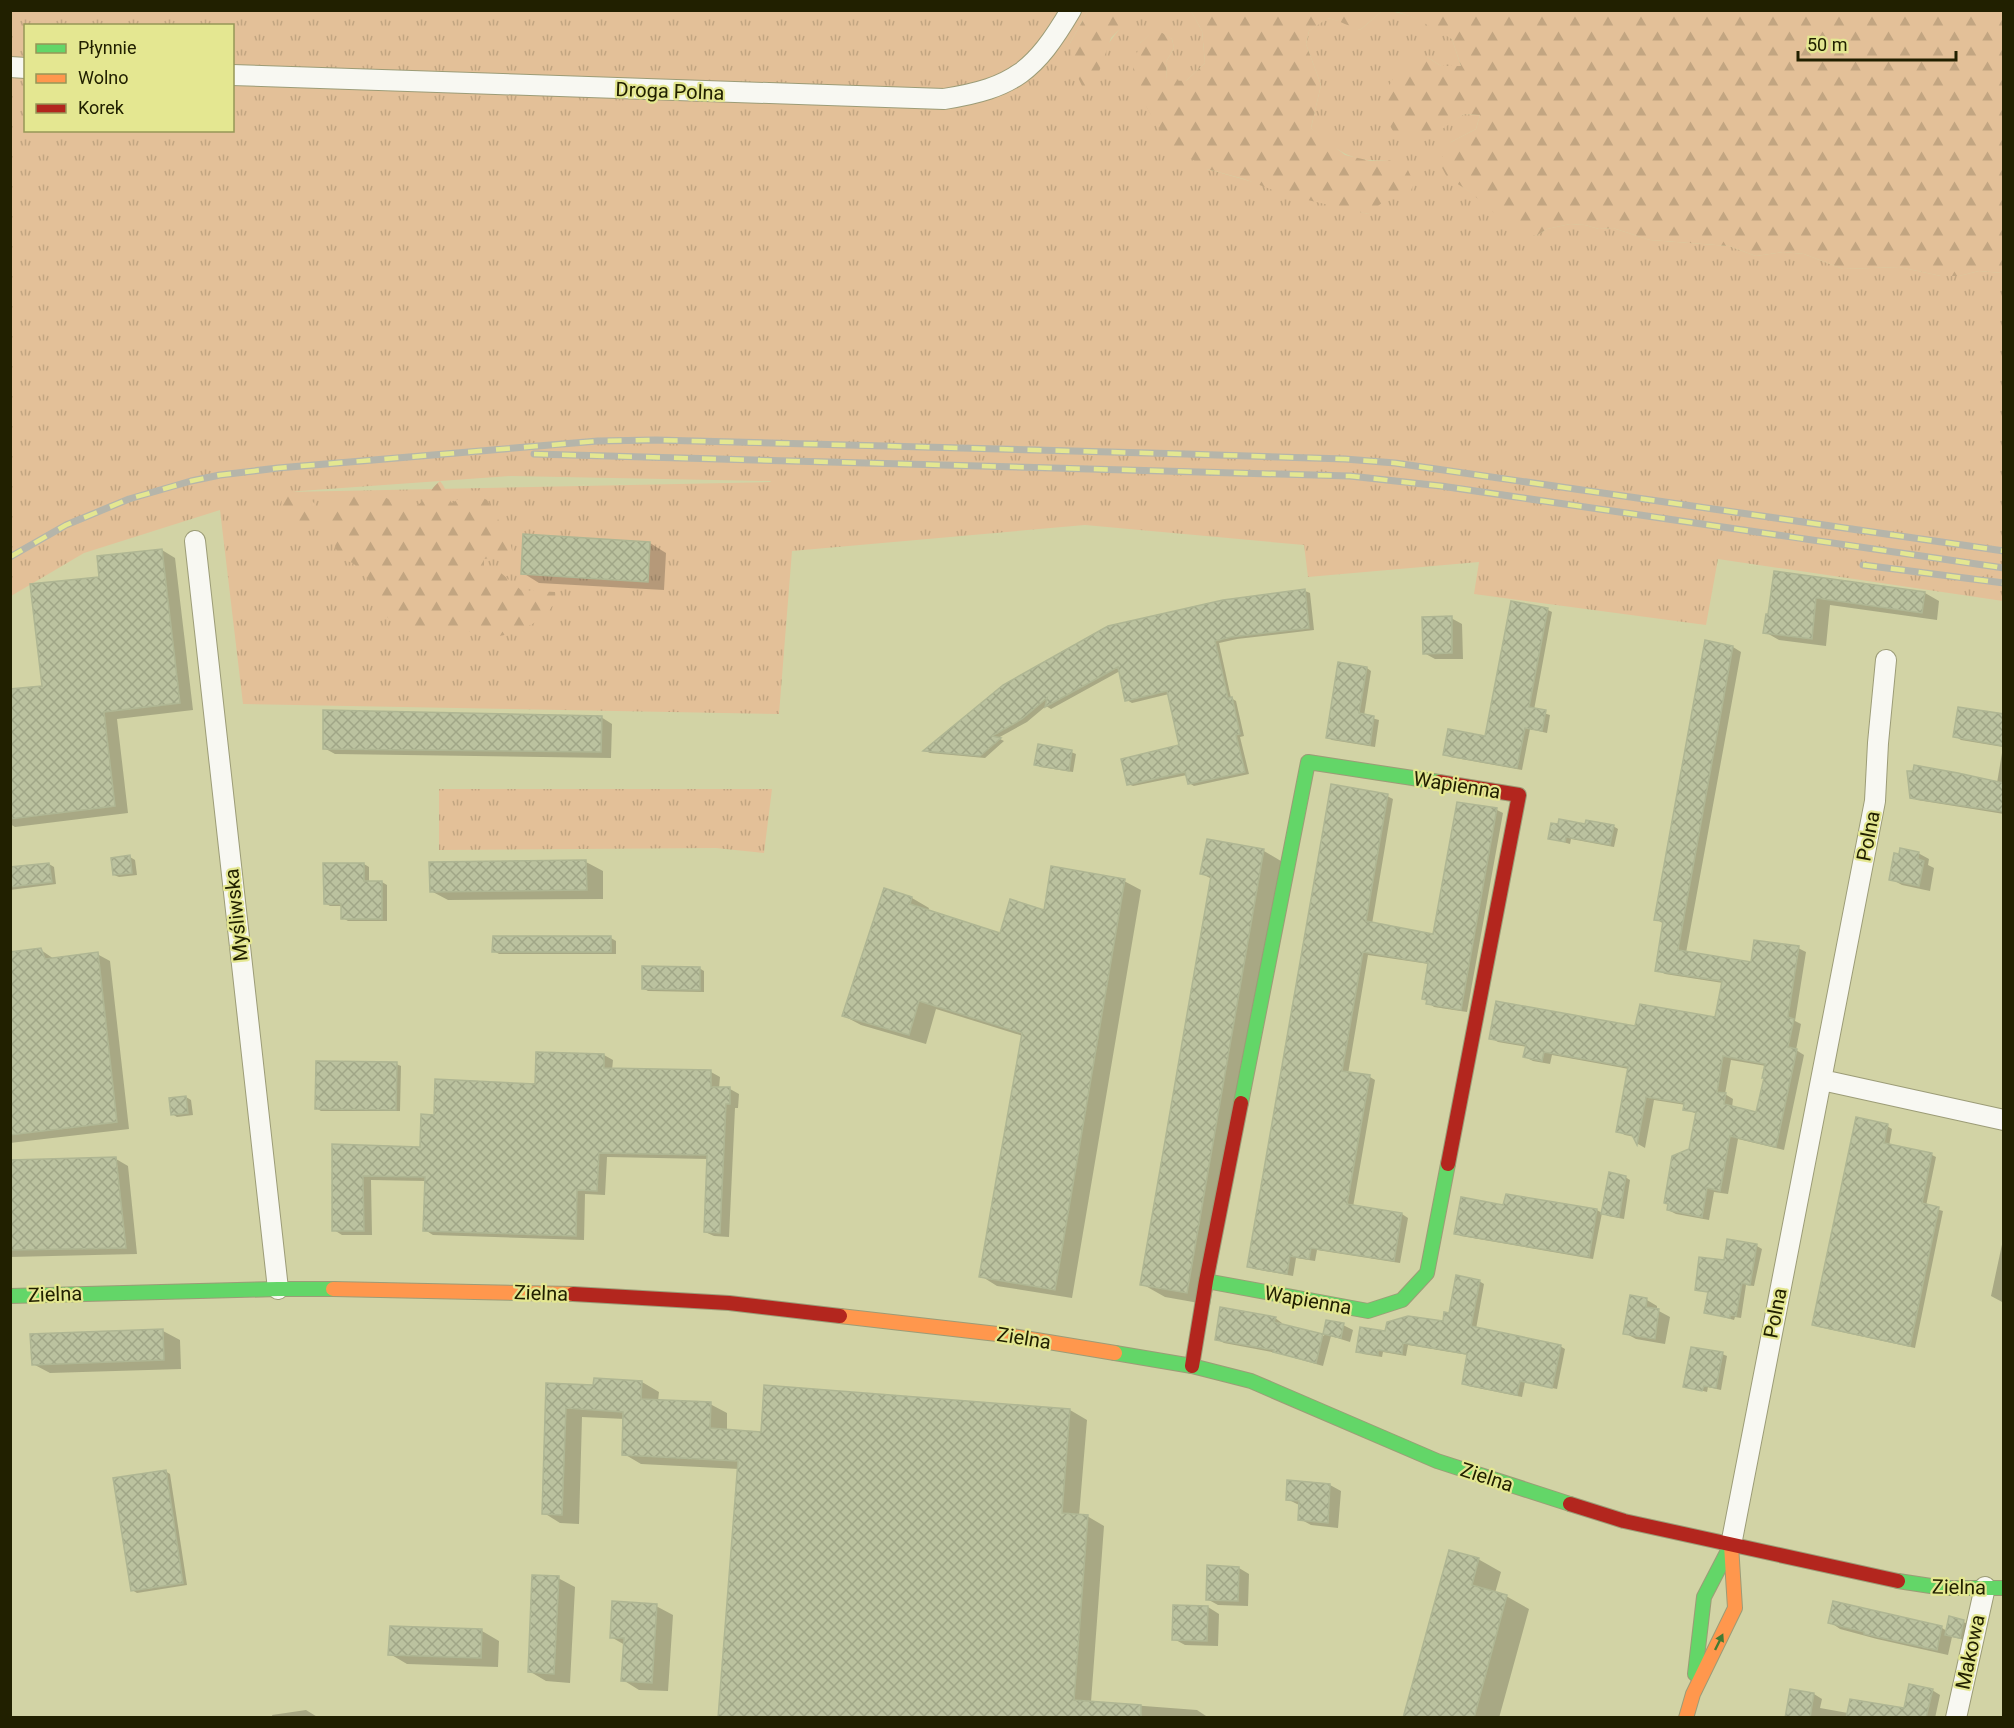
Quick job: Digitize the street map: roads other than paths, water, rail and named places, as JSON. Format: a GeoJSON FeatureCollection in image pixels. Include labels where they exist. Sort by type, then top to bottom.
{"type":"FeatureCollection","features":[{"type":"Feature","properties":{"kind":"street","name":"Droga Polna"},"geometry":{"type":"LineString","coordinates":[[234,75],[944,99],[974,94],[1008,82],[1037,61],[1056,36],[1071,10]]}},
{"type":"Feature","properties":{"kind":"street","name":"Myśliwska"},"geometry":{"type":"LineString","coordinates":[[195,541],[278,1290]]}},
{"type":"Feature","properties":{"kind":"street","name":"Polna"},"geometry":{"type":"LineString","coordinates":[[1686,1718],[1693,1694],[1735,1608],[1731,1545],[1875,801],[1886,660]]}},
{"type":"Feature","properties":{"kind":"street","name":"Wapienna"},"geometry":{"type":"LineString","coordinates":[[1192,1366],[1206,1281],[1308,762],[1519,795],[1427,1273],[1402,1300],[1368,1311],[1206,1281]]}},
{"type":"Feature","properties":{"kind":"street"},"geometry":{"type":"LineString","coordinates":[[1822,1080],[2004,1120]]}},
{"type":"Feature","properties":{"kind":"street","name":"Zielna"},"geometry":{"type":"LineString","coordinates":[[10,1296],[278,1290],[452,1291],[627,1296],[729,1303],[1006,1335],[1192,1366],[1251,1382],[1399,1446],[1496,1481],[1624,1521],[1915,1585],[1944,1588],[1994,1587]]}},
{"type":"Feature","properties":{"kind":"street","name":"Polna"},"geometry":{"type":"LineString","coordinates":[[1693,1694],[1704,1597],[1731,1545]]}},
{"type":"Feature","properties":{"kind":"street","name":"Makowa"},"geometry":{"type":"LineString","coordinates":[[1956,1718],[1994,1587]]}},
{"type":"Feature","properties":{"kind":"railway"},"geometry":{"type":"LineString","coordinates":[[10,557],[66,525],[129,499],[220,475],[598,441],[656,440],[1186,454],[1345,459],[1395,463],[2004,551]]}},
{"type":"Feature","properties":{"kind":"railway"},"geometry":{"type":"LineString","coordinates":[[534,454],[1350,476],[1441,486],[2004,568]]}},
{"type":"Feature","properties":{"kind":"railway"},"geometry":{"type":"LineString","coordinates":[[1863,565],[2004,583]]}}]}
